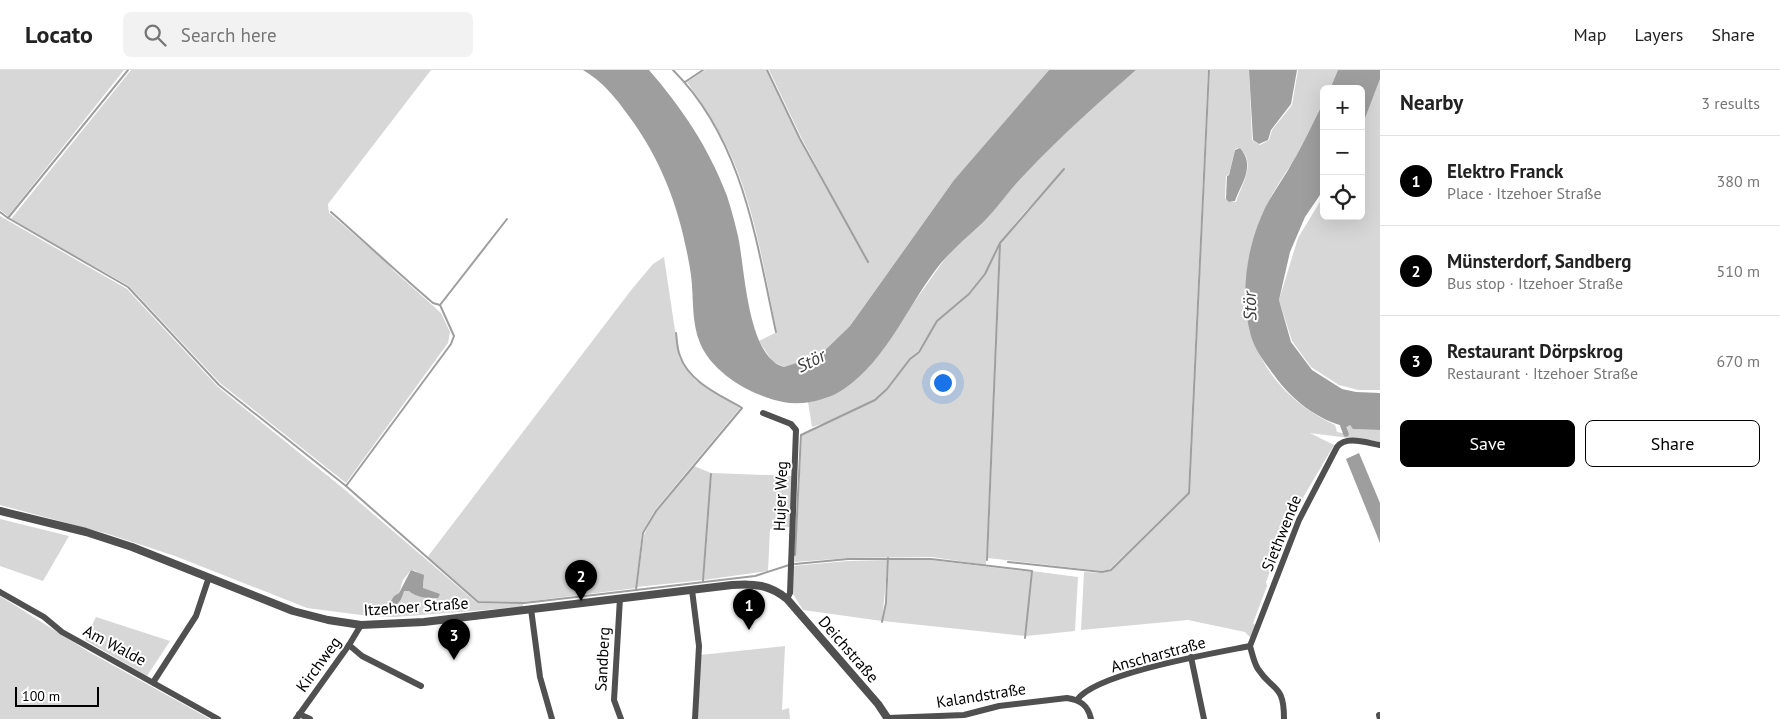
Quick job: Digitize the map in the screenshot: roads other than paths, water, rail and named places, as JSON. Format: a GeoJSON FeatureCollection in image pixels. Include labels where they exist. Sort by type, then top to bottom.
{"type":"FeatureCollection","features":[{"type":"Feature","properties":{"kind":"street","name":"Hujer Weg"},"geometry":{"type":"LineString","coordinates":[[764,413],[793,426],[796,430],[790,593],[787,599]]}},
{"type":"Feature","properties":{"kind":"street","name":"Siethwende"},"geometry":{"type":"LineString","coordinates":[[1250,646],[1299,520],[1337,447],[1344,441],[1350,440],[1380,445]]}},
{"type":"Feature","properties":{"kind":"street","name":"Itzehoer Straße"},"geometry":{"type":"LineString","coordinates":[[0,511],[86,532],[132,547],[293,611],[328,620],[360,624],[424,622],[732,585],[770,587],[787,599]]}},
{"type":"Feature","properties":{"kind":"street"},"geometry":{"type":"LineString","coordinates":[[154,681],[196,616],[209,577]]}},
{"type":"Feature","properties":{"kind":"street"},"geometry":{"type":"LineString","coordinates":[[692,590],[699,646],[694,719]]}},
{"type":"Feature","properties":{"kind":"street","name":"Am Walde"},"geometry":{"type":"LineString","coordinates":[[0,592],[44,617],[62,632],[154,681],[218,719]]}},
{"type":"Feature","properties":{"kind":"street","name":"Sandberg"},"geometry":{"type":"LineString","coordinates":[[620,598],[614,700],[621,719]]}},
{"type":"Feature","properties":{"kind":"street","name":"Deichstraße"},"geometry":{"type":"LineString","coordinates":[[787,599],[888,718]]}},
{"type":"Feature","properties":{"kind":"street"},"geometry":{"type":"LineString","coordinates":[[531,609],[540,677],[552,719]]}},
{"type":"Feature","properties":{"kind":"street","name":"Kirchweg"},"geometry":{"type":"LineString","coordinates":[[297,717],[349,645],[360,624]]}},
{"type":"Feature","properties":{"kind":"street"},"geometry":{"type":"LineString","coordinates":[[349,645],[362,656],[421,686]]}},
{"type":"Feature","properties":{"kind":"street","name":"Anscharstraße"},"geometry":{"type":"LineString","coordinates":[[1078,700],[1088,689],[1140,671],[1191,657],[1250,646]]}},
{"type":"Feature","properties":{"kind":"street"},"geometry":{"type":"LineString","coordinates":[[1250,646],[1258,669],[1278,688],[1284,705],[1284,719]]}},
{"type":"Feature","properties":{"kind":"street"},"geometry":{"type":"LineString","coordinates":[[1191,657],[1204,719]]}},
{"type":"Feature","properties":{"kind":"street","name":"Kalandstraße"},"geometry":{"type":"LineString","coordinates":[[888,718],[964,715],[1042,700],[1078,700]]}},
{"type":"Feature","properties":{"kind":"street"},"geometry":{"type":"LineString","coordinates":[[1078,700],[1090,712],[1091,719]]}},
{"type":"Feature","properties":{"kind":"street"},"geometry":{"type":"LineString","coordinates":[[297,717],[310,719]]}},
{"type":"Feature","properties":{"kind":"water","name":"Stör"},"geometry":{"type":"Polygon","coordinates":[[[583,70],[649,70],[694,129],[712,161],[727,196],[738,236],[746,289],[755,330],[762,347],[772,360],[784,367],[820,355],[850,326],[954,180],[1049,70],[1136,70],[1053,146],[1020,180],[984,222],[945,258],[929,278],[886,346],[859,377],[844,389],[831,396],[807,403],[791,403],[771,399],[746,389],[723,373],[706,354],[700,343],[695,326],[691,275],[687,253],[670,191],[652,152],[619,102],[590,74],[583,70]]]}},
{"type":"Feature","properties":{"kind":"water"},"geometry":{"type":"Polygon","coordinates":[[[1249,70],[1297,70],[1291,104],[1271,130],[1268,140],[1259,144],[1253,140],[1249,70]]]}},
{"type":"Feature","properties":{"kind":"water"},"geometry":{"type":"Polygon","coordinates":[[[1338,70],[1380,70],[1380,79],[1365,118],[1365,85],[1332,85],[1338,70]]]}},
{"type":"Feature","properties":{"kind":"water","name":"Stör"},"geometry":{"type":"Polygon","coordinates":[[[1320,110],[1320,195],[1305,217],[1290,252],[1279,300],[1291,342],[1312,370],[1342,389],[1356,392],[1380,393],[1380,430],[1353,429],[1350,425],[1347,427],[1336,424],[1306,408],[1289,393],[1267,366],[1251,336],[1247,320],[1245,286],[1254,237],[1269,200],[1301,148],[1320,110]]]}},
{"type":"Feature","properties":{"kind":"water"},"geometry":{"type":"Polygon","coordinates":[[[1240,148],[1247,161],[1246,175],[1235,201],[1229,202],[1226,199],[1227,176],[1229,175],[1235,150],[1240,148]]]}},
{"type":"Feature","properties":{"kind":"water"},"geometry":{"type":"Polygon","coordinates":[[[1359,453],[1380,503],[1380,543],[1346,459],[1359,453]]]}},
{"type":"Feature","properties":{"kind":"water"},"geometry":{"type":"Polygon","coordinates":[[[411,570],[424,575],[423,588],[440,594],[438,598],[423,597],[409,591],[404,591],[398,603],[390,607],[388,605],[394,596],[399,593],[411,570]]]}},
{"type":"Feature","properties":{"kind":"waterway"},"geometry":{"type":"LineString","coordinates":[[0,212],[8,218],[128,70]]}},
{"type":"Feature","properties":{"kind":"waterway"},"geometry":{"type":"LineString","coordinates":[[673,70],[697,98],[716,128],[731,159],[753,227],[776,332]]}},
{"type":"Feature","properties":{"kind":"waterway"},"geometry":{"type":"LineString","coordinates":[[685,82],[703,70]]}},
{"type":"Feature","properties":{"kind":"waterway"},"geometry":{"type":"LineString","coordinates":[[767,70],[800,139],[868,262]]}},
{"type":"Feature","properties":{"kind":"waterway"},"geometry":{"type":"LineString","coordinates":[[1008,562],[1102,572],[1111,570],[1189,493],[1209,70]]}},
{"type":"Feature","properties":{"kind":"waterway"},"geometry":{"type":"LineString","coordinates":[[795,555],[801,435],[875,400],[887,389],[910,359],[919,352],[937,321],[969,294],[985,274],[1000,243],[1064,169]]}},
{"type":"Feature","properties":{"kind":"waterway"},"geometry":{"type":"LineString","coordinates":[[331,212],[433,303],[440,305],[454,336],[451,344],[346,486]]}},
{"type":"Feature","properties":{"kind":"waterway"},"geometry":{"type":"LineString","coordinates":[[8,218],[128,287],[219,385],[346,486],[478,602],[524,603],[755,576],[789,565]]}},
{"type":"Feature","properties":{"kind":"waterway"},"geometry":{"type":"LineString","coordinates":[[440,305],[507,219]]}},
{"type":"Feature","properties":{"kind":"waterway"},"geometry":{"type":"LineString","coordinates":[[987,560],[1000,245]]}},
{"type":"Feature","properties":{"kind":"waterway"},"geometry":{"type":"LineString","coordinates":[[636,590],[643,533],[656,511],[742,408],[706,387],[690,373],[679,353],[676,333]]}},
{"type":"Feature","properties":{"kind":"waterway"},"geometry":{"type":"LineString","coordinates":[[1341,420],[1346,434]]}},
{"type":"Feature","properties":{"kind":"waterway"},"geometry":{"type":"LineString","coordinates":[[703,581],[711,474]]}},
{"type":"Feature","properties":{"kind":"waterway"},"geometry":{"type":"LineString","coordinates":[[882,622],[886,603],[888,558]]}},
{"type":"Feature","properties":{"kind":"waterway"},"geometry":{"type":"LineString","coordinates":[[795,564],[848,559],[931,559],[1032,571],[1025,638]]}},
{"type":"Feature","properties":{"kind":"place","name":"Münsterdorf, Sandberg"},"geometry":{"type":"Point","coordinates":[581,601]}},
{"type":"Feature","properties":{"kind":"place","name":"Elektro Franck"},"geometry":{"type":"Point","coordinates":[749,630]}},
{"type":"Feature","properties":{"kind":"place","name":"Restaurant Dörpskrog"},"geometry":{"type":"Point","coordinates":[454,660]}}]}
